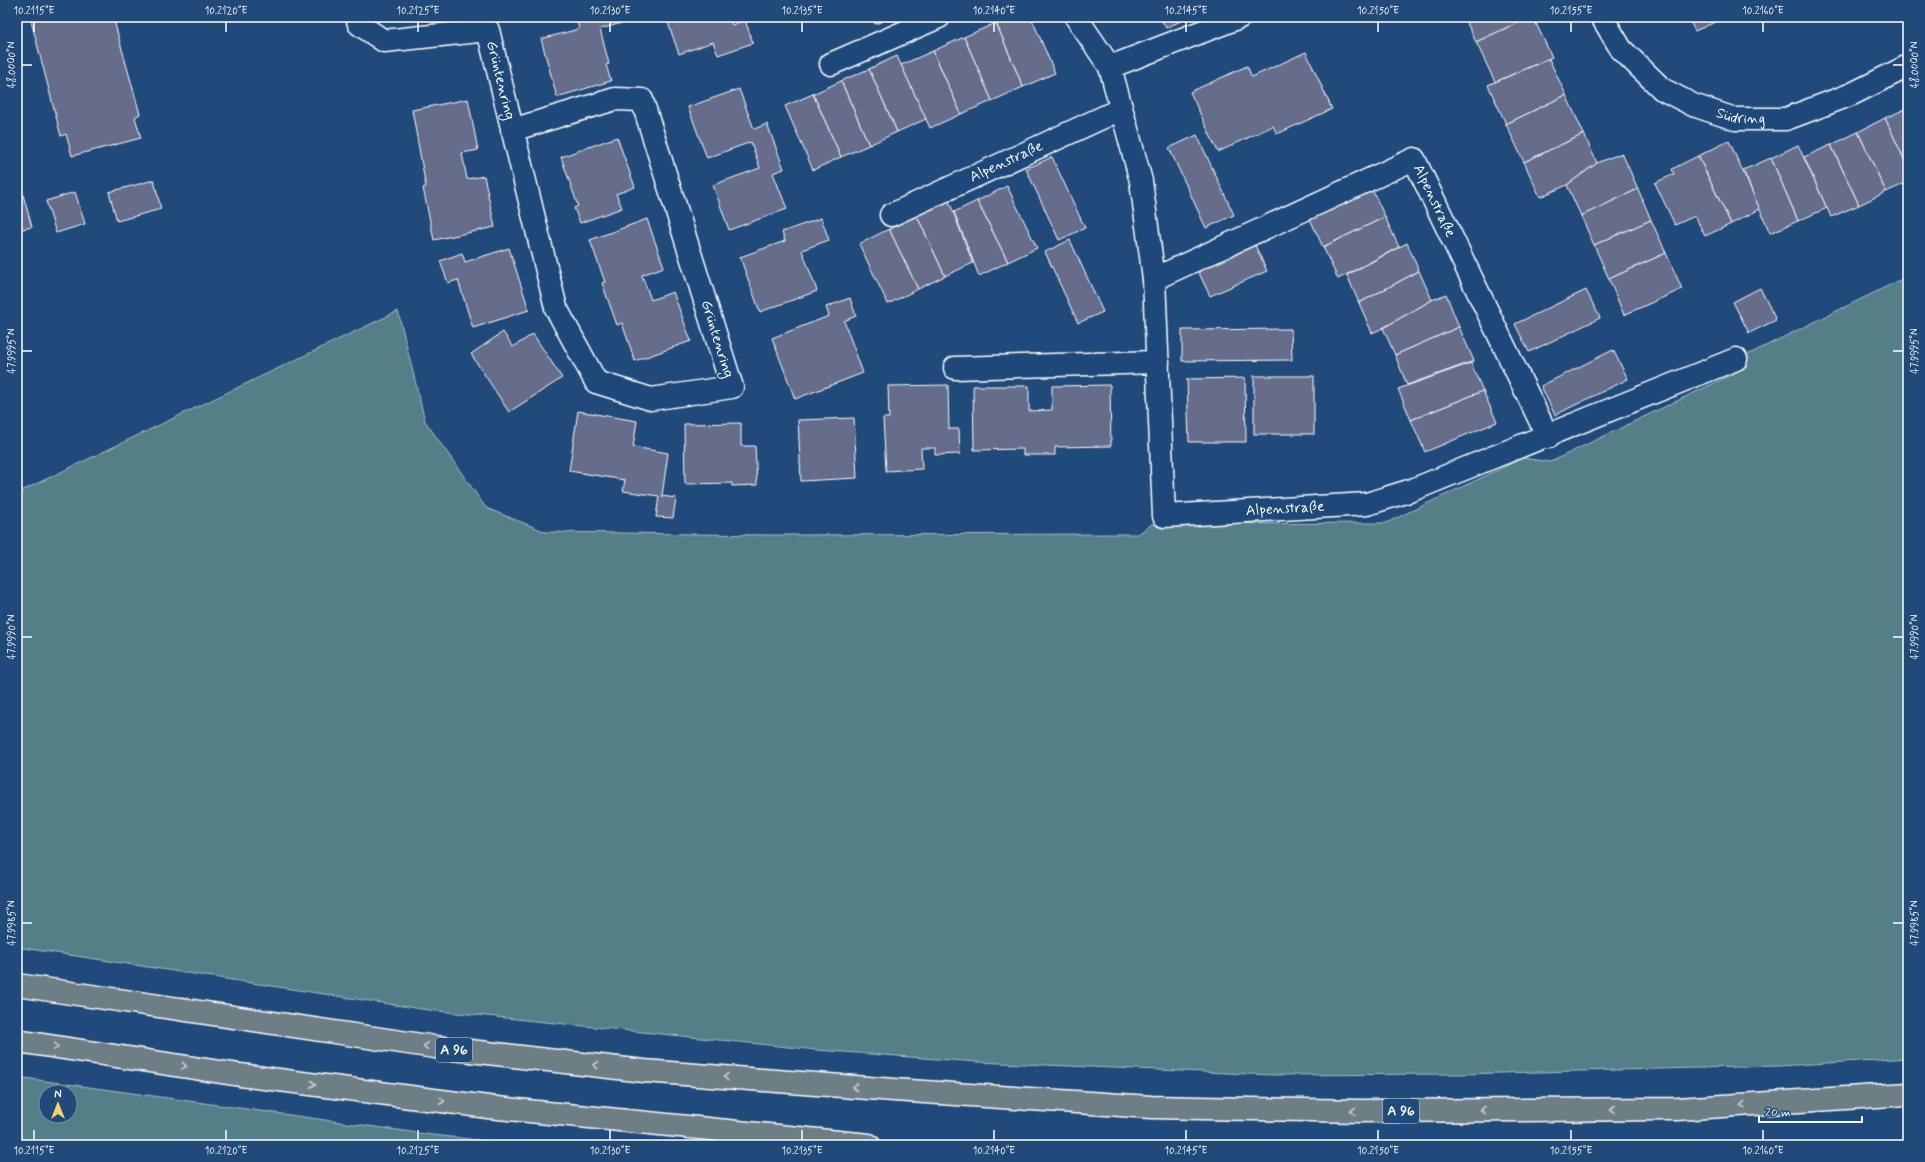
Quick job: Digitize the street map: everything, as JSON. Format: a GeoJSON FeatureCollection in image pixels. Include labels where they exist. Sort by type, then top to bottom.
{"type":"FeatureCollection","features":[{"type":"Feature","properties":{"kind":"highway","name":"A 96"},"geometry":{"type":"LineString","coordinates":[[17,985],[435,1047],[644,1071],[894,1090],[1151,1107],[1361,1111],[1677,1109],[1908,1094]]}},
{"type":"Feature","properties":{"kind":"highway"},"geometry":{"type":"LineString","coordinates":[[17,1041],[240,1075],[488,1107],[869,1145]]}},
{"type":"Feature","properties":{"kind":"street","name":"Grüntenring"},"geometry":{"type":"LineString","coordinates":[[357,17],[359,24],[384,40],[488,30],[512,130],[556,308],[596,382],[651,399],[732,387],[642,100],[615,99],[512,130]]}},
{"type":"Feature","properties":{"kind":"street"},"geometry":{"type":"LineString","coordinates":[[831,64],[939,17]]}},
{"type":"Feature","properties":{"kind":"street","name":"Alpenstraße"},"geometry":{"type":"LineString","coordinates":[[1076,17],[1110,67],[1141,181],[1154,279],[1164,516],[1366,504],[1412,490],[1548,437],[1736,359]]}},
{"type":"Feature","properties":{"kind":"street"},"geometry":{"type":"LineString","coordinates":[[1110,67],[1240,17]]}},
{"type":"Feature","properties":{"kind":"street","name":"Südring"},"geometry":{"type":"LineString","coordinates":[[1602,17],[1621,49],[1662,89],[1693,105],[1735,119],[1786,119],[1852,94],[1908,66]]}},
{"type":"Feature","properties":{"kind":"street","name":"Alpenstraße"},"geometry":{"type":"LineString","coordinates":[[891,214],[1121,109]]}},
{"type":"Feature","properties":{"kind":"street","name":"Alpenstraße"},"geometry":{"type":"LineString","coordinates":[[1154,279],[1414,159],[1548,437]]}},
{"type":"Feature","properties":{"kind":"street"},"geometry":{"type":"LineString","coordinates":[[955,368],[1158,362]]}},
{"type":"Feature","properties":{"kind":"green space"},"geometry":{"type":"Polygon","coordinates":[[[1908,276],[1908,1058],[1779,1066],[1459,1074],[1272,1075],[977,1062],[817,1050],[428,1010],[17,947],[17,493],[398,311],[425,421],[486,508],[546,532],[771,535],[1138,534],[1152,524],[1386,523],[1523,458],[1550,462],[1739,371],[1747,355],[1908,276]]]}},
{"type":"Feature","properties":{"kind":"green space"},"geometry":{"type":"Polygon","coordinates":[[[17,1077],[67,1084],[38,1084],[38,1124],[78,1124],[78,1086],[433,1135],[523,1145],[17,1145],[17,1077]]]}},
{"type":"Feature","properties":{"kind":"building"},"geometry":{"type":"Polygon","coordinates":[[[30,17],[113,17],[140,114],[135,117],[141,138],[72,156],[66,134],[61,136],[30,17]]]}},
{"type":"Feature","properties":{"kind":"building"},"geometry":{"type":"Polygon","coordinates":[[[576,17],[620,17],[622,23],[600,29],[609,64],[606,65],[611,81],[557,97],[541,39],[579,29],[576,17]]]}},
{"type":"Feature","properties":{"kind":"building"},"geometry":{"type":"Polygon","coordinates":[[[666,17],[729,17],[732,25],[745,20],[753,43],[718,55],[713,42],[679,54],[666,17]]]}},
{"type":"Feature","properties":{"kind":"building"},"geometry":{"type":"Polygon","coordinates":[[[872,17],[893,17],[875,24],[872,17]]]}},
{"type":"Feature","properties":{"kind":"building"},"geometry":{"type":"Polygon","coordinates":[[[1011,17],[1031,17],[1055,73],[1023,87],[996,23],[1011,17]]]}},
{"type":"Feature","properties":{"kind":"building"},"geometry":{"type":"Polygon","coordinates":[[[1160,17],[1189,17],[1166,28],[1160,17]]]}},
{"type":"Feature","properties":{"kind":"building"},"geometry":{"type":"Polygon","coordinates":[[[1464,17],[1530,17],[1476,42],[1464,17]]]}},
{"type":"Feature","properties":{"kind":"building"},"geometry":{"type":"Polygon","coordinates":[[[1530,17],[1533,17],[1552,57],[1495,82],[1476,42],[1530,17]]]}},
{"type":"Feature","properties":{"kind":"building"},"geometry":{"type":"Polygon","coordinates":[[[1688,17],[1721,17],[1722,19],[1695,31],[1688,17]]]}},
{"type":"Feature","properties":{"kind":"building"},"geometry":{"type":"Polygon","coordinates":[[[996,23],[1023,87],[992,101],[964,37],[996,23]]]}},
{"type":"Feature","properties":{"kind":"building"},"geometry":{"type":"Polygon","coordinates":[[[964,37],[992,101],[961,114],[933,51],[964,37]]]}},
{"type":"Feature","properties":{"kind":"building"},"geometry":{"type":"Polygon","coordinates":[[[933,51],[961,114],[930,128],[901,65],[933,51]]]}},
{"type":"Feature","properties":{"kind":"building"},"geometry":{"type":"Polygon","coordinates":[[[1306,52],[1332,109],[1277,134],[1273,126],[1218,152],[1190,92],[1247,66],[1252,77],[1306,52]]]}},
{"type":"Feature","properties":{"kind":"building"},"geometry":{"type":"Polygon","coordinates":[[[897,56],[926,119],[897,132],[869,69],[897,56]]]}},
{"type":"Feature","properties":{"kind":"building"},"geometry":{"type":"Polygon","coordinates":[[[1549,59],[1566,95],[1506,124],[1488,85],[1549,59]]]}},
{"type":"Feature","properties":{"kind":"building"},"geometry":{"type":"Polygon","coordinates":[[[869,69],[897,132],[869,145],[841,81],[869,69]]]}},
{"type":"Feature","properties":{"kind":"building"},"geometry":{"type":"Polygon","coordinates":[[[841,81],[869,145],[841,157],[813,94],[841,81]]]}},
{"type":"Feature","properties":{"kind":"building"},"geometry":{"type":"Polygon","coordinates":[[[739,89],[754,129],[767,124],[784,169],[773,173],[787,209],[729,230],[713,185],[760,168],[751,142],[707,158],[688,107],[739,89]]]}},
{"type":"Feature","properties":{"kind":"building"},"geometry":{"type":"Polygon","coordinates":[[[813,94],[841,157],[813,170],[785,106],[813,94]]]}},
{"type":"Feature","properties":{"kind":"building"},"geometry":{"type":"Polygon","coordinates":[[[1566,95],[1584,134],[1524,162],[1506,124],[1566,95]]]}},
{"type":"Feature","properties":{"kind":"building"},"geometry":{"type":"Polygon","coordinates":[[[468,99],[478,150],[462,153],[467,179],[484,176],[495,227],[434,240],[423,188],[426,187],[412,110],[468,99]]]}},
{"type":"Feature","properties":{"kind":"building"},"geometry":{"type":"Polygon","coordinates":[[[1908,108],[1908,168],[1885,118],[1908,108]]]}},
{"type":"Feature","properties":{"kind":"building"},"geometry":{"type":"Polygon","coordinates":[[[1885,118],[1908,168],[1908,182],[1886,192],[1858,132],[1885,118]]]}},
{"type":"Feature","properties":{"kind":"building"},"geometry":{"type":"Polygon","coordinates":[[[1858,132],[1886,192],[1859,205],[1831,145],[1858,132]]]}},
{"type":"Feature","properties":{"kind":"building"},"geometry":{"type":"Polygon","coordinates":[[[1584,134],[1597,163],[1567,185],[1540,197],[1524,162],[1584,134]]]}},
{"type":"Feature","properties":{"kind":"building"},"geometry":{"type":"Polygon","coordinates":[[[1197,135],[1234,215],[1206,228],[1169,148],[1197,135]]]}},
{"type":"Feature","properties":{"kind":"building"},"geometry":{"type":"Polygon","coordinates":[[[617,137],[635,187],[616,194],[622,208],[580,223],[574,208],[578,206],[561,157],[617,137]]]}},
{"type":"Feature","properties":{"kind":"building"},"geometry":{"type":"Polygon","coordinates":[[[1729,141],[1760,209],[1731,224],[1698,156],[1729,141]]]}},
{"type":"Feature","properties":{"kind":"building"},"geometry":{"type":"Polygon","coordinates":[[[1798,145],[1827,208],[1798,221],[1771,158],[1798,145]]]}},
{"type":"Feature","properties":{"kind":"building"},"geometry":{"type":"Polygon","coordinates":[[[1831,145],[1859,205],[1831,217],[1804,157],[1831,145]]]}},
{"type":"Feature","properties":{"kind":"building"},"geometry":{"type":"Polygon","coordinates":[[[1622,153],[1638,189],[1581,216],[1567,185],[1597,163],[1622,153]]]}},
{"type":"Feature","properties":{"kind":"building"},"geometry":{"type":"Polygon","coordinates":[[[1698,156],[1731,224],[1705,236],[1695,216],[1675,225],[1655,183],[1674,174],[1672,169],[1698,156]]]}},
{"type":"Feature","properties":{"kind":"building"},"geometry":{"type":"Polygon","coordinates":[[[1052,157],[1085,228],[1059,240],[1026,169],[1052,157]]]}},
{"type":"Feature","properties":{"kind":"building"},"geometry":{"type":"Polygon","coordinates":[[[1771,158],[1798,221],[1770,233],[1743,170],[1771,158]]]}},
{"type":"Feature","properties":{"kind":"building"},"geometry":{"type":"Polygon","coordinates":[[[18,177],[32,227],[17,230],[17,178],[18,177]]]}},
{"type":"Feature","properties":{"kind":"building"},"geometry":{"type":"Polygon","coordinates":[[[154,180],[161,209],[117,221],[109,192],[154,180]]]}},
{"type":"Feature","properties":{"kind":"building"},"geometry":{"type":"Polygon","coordinates":[[[1007,186],[1037,248],[1008,262],[977,201],[1007,186]]]}},
{"type":"Feature","properties":{"kind":"building"},"geometry":{"type":"Polygon","coordinates":[[[1372,189],[1385,217],[1323,247],[1310,219],[1372,189]]]}},
{"type":"Feature","properties":{"kind":"building"},"geometry":{"type":"Polygon","coordinates":[[[1638,189],[1651,220],[1594,245],[1581,216],[1638,189]]]}},
{"type":"Feature","properties":{"kind":"building"},"geometry":{"type":"Polygon","coordinates":[[[75,192],[85,224],[56,233],[46,201],[75,192]]]}},
{"type":"Feature","properties":{"kind":"building"},"geometry":{"type":"Polygon","coordinates":[[[949,201],[973,263],[945,276],[917,216],[949,201]]]}},
{"type":"Feature","properties":{"kind":"building"},"geometry":{"type":"Polygon","coordinates":[[[977,201],[1008,262],[979,276],[954,212],[977,201]]]}},
{"type":"Feature","properties":{"kind":"building"},"geometry":{"type":"Polygon","coordinates":[[[917,216],[945,276],[918,289],[889,229],[917,216]]]}},
{"type":"Feature","properties":{"kind":"building"},"geometry":{"type":"Polygon","coordinates":[[[1385,217],[1399,247],[1338,279],[1323,247],[1385,217]]]}},
{"type":"Feature","properties":{"kind":"building"},"geometry":{"type":"Polygon","coordinates":[[[821,218],[829,240],[802,250],[817,291],[760,312],[740,257],[785,241],[782,232],[821,218]]]}},
{"type":"Feature","properties":{"kind":"building"},"geometry":{"type":"Polygon","coordinates":[[[647,219],[664,267],[642,275],[651,300],[673,292],[691,341],[635,361],[622,323],[617,325],[602,283],[605,282],[590,240],[647,219]]]}},
{"type":"Feature","properties":{"kind":"building"},"geometry":{"type":"Polygon","coordinates":[[[1651,220],[1666,253],[1609,279],[1594,245],[1651,220]]]}},
{"type":"Feature","properties":{"kind":"building"},"geometry":{"type":"Polygon","coordinates":[[[889,229],[918,289],[888,304],[859,244],[889,229]]]}},
{"type":"Feature","properties":{"kind":"building"},"geometry":{"type":"Polygon","coordinates":[[[1070,240],[1103,312],[1078,323],[1045,252],[1070,240]]]}},
{"type":"Feature","properties":{"kind":"building"},"geometry":{"type":"Polygon","coordinates":[[[1254,243],[1267,271],[1210,296],[1197,269],[1254,243]]]}},
{"type":"Feature","properties":{"kind":"building"},"geometry":{"type":"Polygon","coordinates":[[[1407,243],[1419,271],[1359,303],[1347,275],[1407,243]]]}},
{"type":"Feature","properties":{"kind":"building"},"geometry":{"type":"Polygon","coordinates":[[[509,248],[529,310],[473,328],[458,280],[448,283],[440,261],[462,253],[465,262],[509,248]]]}},
{"type":"Feature","properties":{"kind":"building"},"geometry":{"type":"Polygon","coordinates":[[[1666,253],[1682,289],[1624,315],[1609,279],[1666,253]]]}},
{"type":"Feature","properties":{"kind":"building"},"geometry":{"type":"Polygon","coordinates":[[[1419,271],[1432,300],[1372,333],[1359,303],[1419,271]]]}},
{"type":"Feature","properties":{"kind":"building"},"geometry":{"type":"Polygon","coordinates":[[[1760,288],[1776,320],[1749,333],[1733,302],[1760,288]]]}},
{"type":"Feature","properties":{"kind":"building"},"geometry":{"type":"Polygon","coordinates":[[[1586,290],[1600,318],[1529,352],[1515,324],[1586,290]]]}},
{"type":"Feature","properties":{"kind":"building"},"geometry":{"type":"Polygon","coordinates":[[[1446,294],[1459,327],[1395,355],[1383,328],[1432,300],[1446,294]]]}},
{"type":"Feature","properties":{"kind":"building"},"geometry":{"type":"Polygon","coordinates":[[[850,298],[856,316],[844,321],[863,373],[795,399],[772,338],[829,316],[826,307],[850,298]]]}},
{"type":"Feature","properties":{"kind":"building"},"geometry":{"type":"Polygon","coordinates":[[[1459,327],[1474,361],[1407,385],[1395,355],[1459,327]]]}},
{"type":"Feature","properties":{"kind":"building"},"geometry":{"type":"Polygon","coordinates":[[[1291,329],[1292,360],[1182,361],[1182,330],[1291,329]]]}},
{"type":"Feature","properties":{"kind":"building"},"geometry":{"type":"Polygon","coordinates":[[[503,332],[513,347],[533,334],[562,378],[509,412],[471,354],[503,332]]]}},
{"type":"Feature","properties":{"kind":"building"},"geometry":{"type":"Polygon","coordinates":[[[1613,350],[1628,379],[1555,415],[1541,386],[1613,350]]]}},
{"type":"Feature","properties":{"kind":"building"},"geometry":{"type":"Polygon","coordinates":[[[1471,363],[1483,391],[1411,420],[1398,389],[1471,363]]]}},
{"type":"Feature","properties":{"kind":"building"},"geometry":{"type":"Polygon","coordinates":[[[1254,376],[1314,376],[1314,434],[1254,434],[1254,376]]]}},
{"type":"Feature","properties":{"kind":"building"},"geometry":{"type":"Polygon","coordinates":[[[1245,378],[1246,442],[1189,442],[1187,379],[1245,378]]]}},
{"type":"Feature","properties":{"kind":"building"},"geometry":{"type":"Polygon","coordinates":[[[948,385],[949,429],[959,429],[960,454],[935,455],[935,448],[921,448],[922,469],[886,471],[883,418],[889,418],[888,386],[948,385]]]}},
{"type":"Feature","properties":{"kind":"building"},"geometry":{"type":"Polygon","coordinates":[[[1110,385],[1111,446],[1055,447],[1055,455],[1023,455],[1023,449],[974,450],[973,386],[1029,386],[1029,411],[1052,410],[1052,386],[1110,385]]]}},
{"type":"Feature","properties":{"kind":"building"},"geometry":{"type":"Polygon","coordinates":[[[1483,391],[1497,422],[1425,452],[1411,420],[1483,391]]]}},
{"type":"Feature","properties":{"kind":"building"},"geometry":{"type":"Polygon","coordinates":[[[578,411],[637,421],[633,447],[668,453],[662,496],[676,498],[673,518],[656,517],[659,496],[623,491],[625,480],[569,471],[578,411]]]}},
{"type":"Feature","properties":{"kind":"building"},"geometry":{"type":"Polygon","coordinates":[[[854,418],[857,478],[801,481],[798,420],[854,418]]]}},
{"type":"Feature","properties":{"kind":"building"},"geometry":{"type":"Polygon","coordinates":[[[741,423],[741,446],[755,446],[757,485],[732,486],[732,483],[685,484],[684,424],[741,423]]]}}]}
